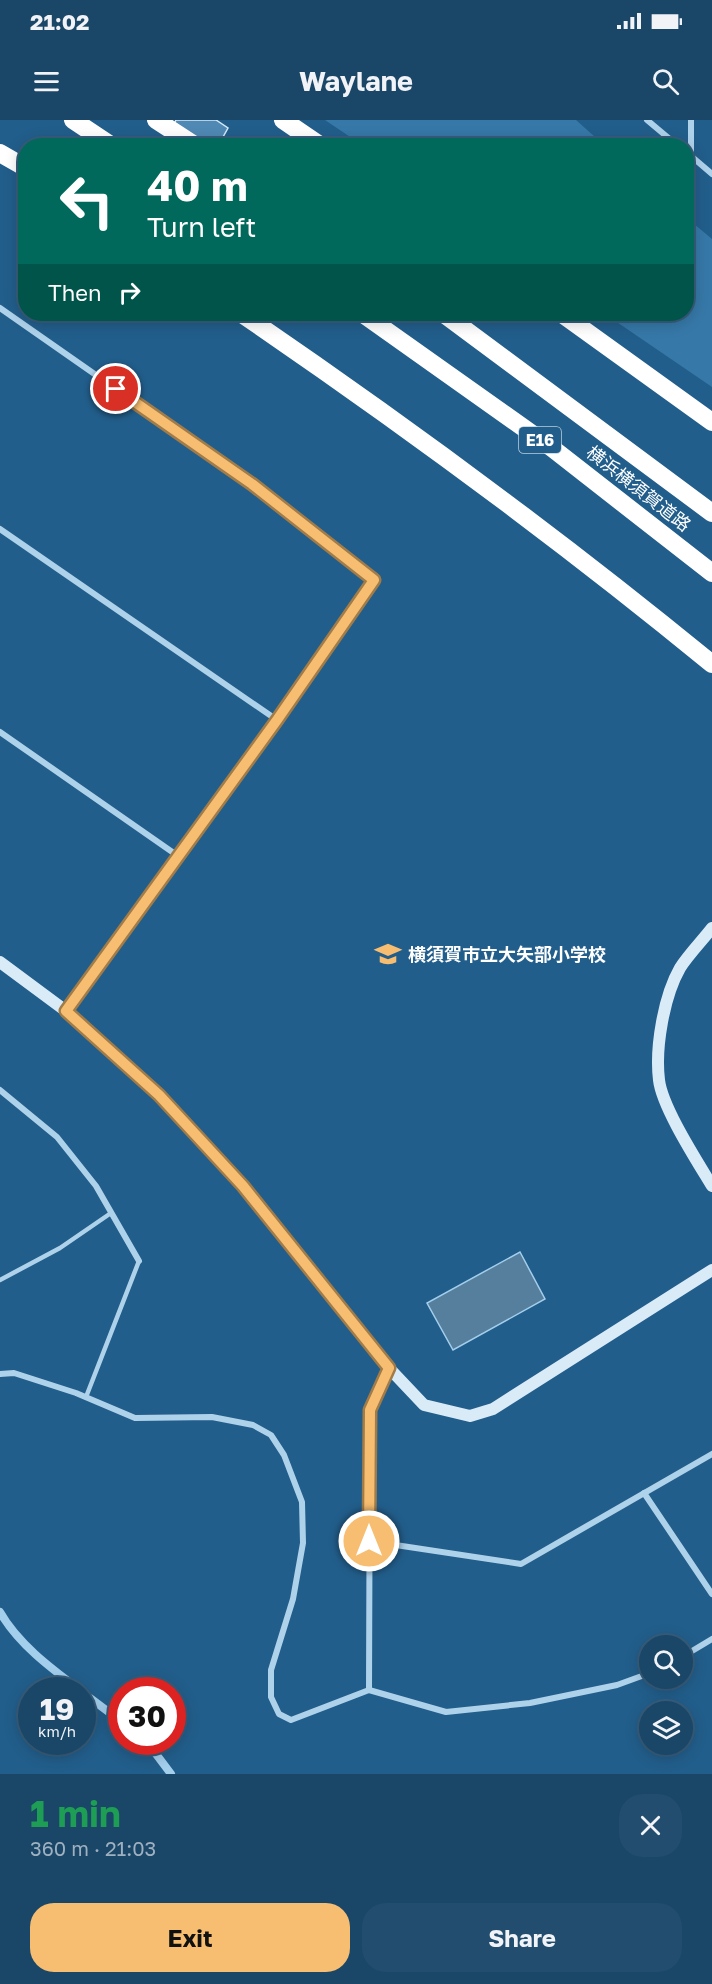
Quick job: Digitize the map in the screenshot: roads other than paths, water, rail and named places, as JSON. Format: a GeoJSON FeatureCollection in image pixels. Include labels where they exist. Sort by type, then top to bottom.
{"type":"FeatureCollection","features":[{"type":"Feature","properties":{"kind":"highway"},"geometry":{"type":"LineString","coordinates":[[73,120],[100,138]]}},
{"type":"Feature","properties":{"kind":"highway"},"geometry":{"type":"LineString","coordinates":[[156,120],[184,138]]}},
{"type":"Feature","properties":{"kind":"highway"},"geometry":{"type":"LineString","coordinates":[[283,120],[309,138]]}},
{"type":"Feature","properties":{"kind":"highway"},"geometry":{"type":"LineString","coordinates":[[0,153],[18,163]]}},
{"type":"Feature","properties":{"kind":"highway"},"geometry":{"type":"LineString","coordinates":[[252,321],[408,430],[517,511],[712,664]]}},
{"type":"Feature","properties":{"kind":"highway","name":"横浜横須賀道路"},"geometry":{"type":"LineString","coordinates":[[373,321],[552,448],[712,573]]}},
{"type":"Feature","properties":{"kind":"highway","name":"横浜横須賀道路"},"geometry":{"type":"LineString","coordinates":[[453,321],[712,513]]}},
{"type":"Feature","properties":{"kind":"highway"},"geometry":{"type":"LineString","coordinates":[[572,321],[712,422]]}},
{"type":"Feature","properties":{"kind":"street"},"geometry":{"type":"LineString","coordinates":[[647,120],[668,138]]}},
{"type":"Feature","properties":{"kind":"street"},"geometry":{"type":"LineString","coordinates":[[690,138],[691,120]]}},
{"type":"Feature","properties":{"kind":"street"},"geometry":{"type":"LineString","coordinates":[[694,159],[712,174]]}},
{"type":"Feature","properties":{"kind":"street"},"geometry":{"type":"LineString","coordinates":[[0,308],[18,321]]}},
{"type":"Feature","properties":{"kind":"street"},"geometry":{"type":"LineString","coordinates":[[19,321],[252,484],[374,580],[277,720],[66,1011]]}},
{"type":"Feature","properties":{"kind":"street"},"geometry":{"type":"LineString","coordinates":[[0,529],[277,720]]}},
{"type":"Feature","properties":{"kind":"street"},"geometry":{"type":"LineString","coordinates":[[0,732],[178,856]]}},
{"type":"Feature","properties":{"kind":"street"},"geometry":{"type":"LineString","coordinates":[[712,928],[680,968],[667,1002],[661,1031],[658,1081],[678,1128],[712,1186]]}},
{"type":"Feature","properties":{"kind":"street"},"geometry":{"type":"LineString","coordinates":[[0,962],[66,1011],[159,1095],[243,1186],[389,1368],[424,1406],[470,1416],[493,1409],[712,1270]]}},
{"type":"Feature","properties":{"kind":"street"},"geometry":{"type":"LineString","coordinates":[[0,1090],[57,1137],[96,1186],[139,1261]]}},
{"type":"Feature","properties":{"kind":"street"},"geometry":{"type":"LineString","coordinates":[[369,1690],[370,1410],[389,1368]]}},
{"type":"Feature","properties":{"kind":"street"},"geometry":{"type":"LineString","coordinates":[[0,1374],[14,1373],[86,1397],[135,1418],[212,1417],[253,1425],[271,1435],[284,1455],[302,1502],[303,1543],[286,1626],[271,1670],[271,1697],[279,1714],[291,1720],[369,1690],[446,1712],[530,1703],[617,1685],[639,1677]]}},
{"type":"Feature","properties":{"kind":"street"},"geometry":{"type":"LineString","coordinates":[[369,1541],[521,1564],[712,1454]]}},
{"type":"Feature","properties":{"kind":"street"},"geometry":{"type":"LineString","coordinates":[[644,1493],[712,1593]]}},
{"type":"Feature","properties":{"kind":"street"},"geometry":{"type":"LineString","coordinates":[[705,1583],[712,1577]]}},
{"type":"Feature","properties":{"kind":"street"},"geometry":{"type":"LineString","coordinates":[[693,1650],[712,1639]]}},
{"type":"Feature","properties":{"kind":"lane"},"geometry":{"type":"LineString","coordinates":[[0,1280],[60,1248],[111,1213]]}},
{"type":"Feature","properties":{"kind":"lane"},"geometry":{"type":"LineString","coordinates":[[86,1397],[139,1261]]}},
{"type":"Feature","properties":{"kind":"waterway"},"geometry":{"type":"LineString","coordinates":[[0,1612],[16,1635],[63,1677]]}},
{"type":"Feature","properties":{"kind":"waterway"},"geometry":{"type":"LineString","coordinates":[[96,1702],[108,1712]]}},
{"type":"Feature","properties":{"kind":"waterway"},"geometry":{"type":"LineString","coordinates":[[157,1755],[171,1774]]}},
{"type":"Feature","properties":{"kind":"place","name":"横須賀市立大矢部小学校"},"geometry":{"type":"Point","coordinates":[388,954]}}]}
